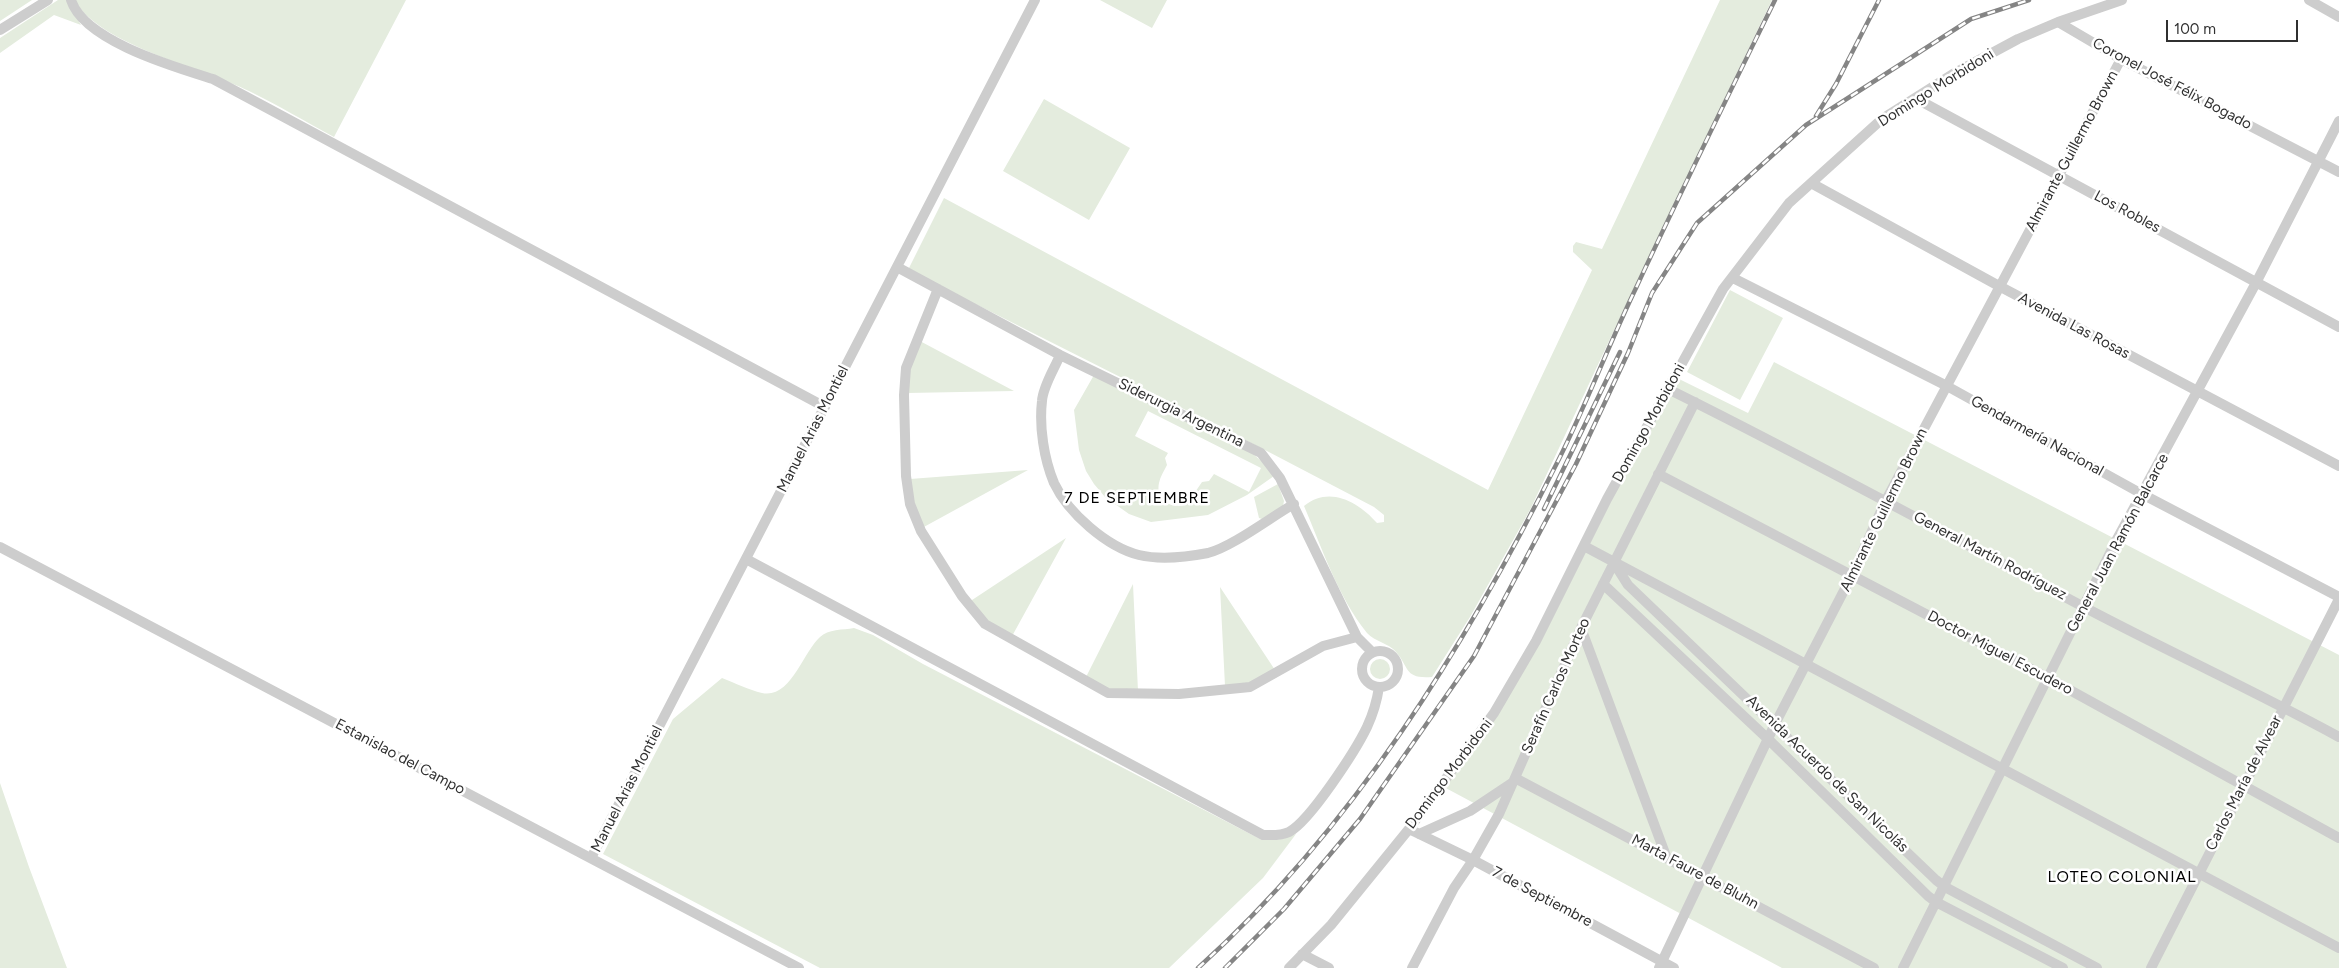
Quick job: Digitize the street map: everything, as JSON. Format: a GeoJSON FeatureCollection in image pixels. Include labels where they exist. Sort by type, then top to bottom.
{"type":"FeatureCollection","features":[{"type":"Feature","properties":{"kind":"street"},"geometry":{"type":"LineString","coordinates":[[0,30],[48,0]]}},
{"type":"Feature","properties":{"kind":"street"},"geometry":{"type":"LineString","coordinates":[[71,0],[81,18],[103,36],[168,65],[213,79],[825,407]]}},
{"type":"Feature","properties":{"kind":"street","name":"Manuel Arias Montiel"},"geometry":{"type":"LineString","coordinates":[[591,858],[1035,0]]}},
{"type":"Feature","properties":{"kind":"street","name":"Domingo Morbidoni"},"geometry":{"type":"LineString","coordinates":[[1289,968],[1331,925],[1409,829],[1494,713],[1536,641],[1584,546],[1723,289],[1788,203],[1882,119],[1953,74],[2018,39],[2058,22],[2122,0]]}},
{"type":"Feature","properties":{"kind":"street"},"geometry":{"type":"LineString","coordinates":[[2309,0],[2339,17]]}},
{"type":"Feature","properties":{"kind":"street","name":"Coronel José Félix Bogado"},"geometry":{"type":"LineString","coordinates":[[2058,22],[2121,58],[2339,172]]}},
{"type":"Feature","properties":{"kind":"street","name":"Almirante Guillermo Brown"},"geometry":{"type":"LineString","coordinates":[[1661,965],[1775,724],[1852,575],[1886,500],[2121,58]]}},
{"type":"Feature","properties":{"kind":"street","name":"Los Robles"},"geometry":{"type":"LineString","coordinates":[[1915,98],[2257,281],[2339,327]]}},
{"type":"Feature","properties":{"kind":"street","name":"General Juan Ramón Balcarce"},"geometry":{"type":"LineString","coordinates":[[1903,968],[2083,607],[2257,281],[2339,121]]}},
{"type":"Feature","properties":{"kind":"street","name":"Avenida Las Rosas"},"geometry":{"type":"LineString","coordinates":[[1811,183],[1999,286],[2339,466]]}},
{"type":"Feature","properties":{"kind":"street","name":"Siderurgia Argentina"},"geometry":{"type":"LineString","coordinates":[[897,267],[1060,355],[1253,448],[1270,463],[1294,504],[1357,637],[1372,652],[1387,652],[1397,664],[1397,674],[1394,679],[1385,686],[1379,687]]}},
{"type":"Feature","properties":{"kind":"street","name":"Gendarmería Nacional"},"geometry":{"type":"LineString","coordinates":[[1732,278],[1946,385],[2142,494],[2339,598]]}},
{"type":"Feature","properties":{"kind":"street"},"geometry":{"type":"LineString","coordinates":[[938,289],[906,368],[904,395],[906,476],[910,504],[921,531],[962,596],[985,624],[1108,693],[1179,694],[1250,687],[1323,646],[1357,637]]}},
{"type":"Feature","properties":{"kind":"street"},"geometry":{"type":"LineString","coordinates":[[1060,355],[1042,399],[1046,459],[1055,484],[1084,523],[1097,534],[1139,555],[1176,557],[1208,553],[1238,538],[1294,504]]}},
{"type":"Feature","properties":{"kind":"street","name":"General Martín Rodríguez"},"geometry":{"type":"LineString","coordinates":[[1668,389],[1886,500],[2083,607],[2339,737]]}},
{"type":"Feature","properties":{"kind":"street","name":"Serafín Carlos Morteo"},"geometry":{"type":"LineString","coordinates":[[1412,968],[1454,888],[1473,860],[1499,814],[1581,628],[1695,402]]}},
{"type":"Feature","properties":{"kind":"street","name":"Doctor Miguel Escudero"},"geometry":{"type":"LineString","coordinates":[[1658,474],[2048,678],[2339,838]]}},
{"type":"Feature","properties":{"kind":"street"},"geometry":{"type":"LineString","coordinates":[[1584,546],[2339,948]]}},
{"type":"Feature","properties":{"kind":"street","name":"Estanislao del Campo"},"geometry":{"type":"LineString","coordinates":[[0,547],[799,968]]}},
{"type":"Feature","properties":{"kind":"street"},"geometry":{"type":"LineString","coordinates":[[746,559],[1262,835],[1277,836],[1289,832],[1306,819],[1367,728],[1376,704],[1379,687],[1367,682],[1363,675],[1363,662],[1372,652]]}},
{"type":"Feature","properties":{"kind":"street","name":"Avenida Acuerdo de San Nicolás"},"geometry":{"type":"LineString","coordinates":[[1614,562],[1628,585],[1945,887],[2097,968]]}},
{"type":"Feature","properties":{"kind":"street","name":"Avenida Acuerdo de San Nicolás"},"geometry":{"type":"LineString","coordinates":[[1603,584],[1936,902],[2063,968]]}},
{"type":"Feature","properties":{"kind":"street","name":"Carlos María de Alvear"},"geometry":{"type":"LineString","coordinates":[[2151,968],[2198,872],[2339,598]]}},
{"type":"Feature","properties":{"kind":"street"},"geometry":{"type":"LineString","coordinates":[[1581,628],[1666,856]]}},
{"type":"Feature","properties":{"kind":"street"},"geometry":{"type":"LineString","coordinates":[[1419,834],[1470,812],[1514,780]]}},
{"type":"Feature","properties":{"kind":"street","name":"Marta Faure de Bluhn"},"geometry":{"type":"LineString","coordinates":[[1514,780],[1666,856],[1874,968]]}},
{"type":"Feature","properties":{"kind":"street","name":"7 de Septiembre"},"geometry":{"type":"LineString","coordinates":[[1409,829],[1473,860],[1661,965],[1674,968]]}},
{"type":"Feature","properties":{"kind":"street"},"geometry":{"type":"LineString","coordinates":[[1302,954],[1329,968]]}},
{"type":"Feature","properties":{"kind":"shaded area"},"geometry":{"type":"Polygon","coordinates":[[[0,0],[32,0],[0,21],[0,0]]]}},
{"type":"Feature","properties":{"kind":"shaded area"},"geometry":{"type":"Polygon","coordinates":[[[58,0],[66,0],[81,25],[54,15],[0,53],[0,38],[58,0]]]}},
{"type":"Feature","properties":{"kind":"shaded area"},"geometry":{"type":"Polygon","coordinates":[[[75,0],[406,0],[334,137],[249,91],[154,54],[105,30],[87,16],[75,0]]]}},
{"type":"Feature","properties":{"kind":"shaded area"},"geometry":{"type":"Polygon","coordinates":[[[1100,0],[1167,0],[1152,28],[1100,0]]]}},
{"type":"Feature","properties":{"kind":"shaded area"},"geometry":{"type":"Polygon","coordinates":[[[1720,0],[1772,0],[1530,510],[1470,617],[1432,677],[1412,674],[1393,649],[1367,633],[1347,604],[1339,588],[1304,506],[1323,497],[1343,499],[1362,509],[1377,523],[1384,522],[1384,515],[1374,507],[908,270],[944,198],[1488,490],[1592,270],[1573,252],[1573,246],[1576,242],[1602,249],[1720,0]]]}},
{"type":"Feature","properties":{"kind":"shaded area"},"geometry":{"type":"Polygon","coordinates":[[[1044,99],[1130,148],[1089,220],[1003,171],[1044,99]]]}},
{"type":"Feature","properties":{"kind":"shaded area"},"geometry":{"type":"Polygon","coordinates":[[[1730,290],[1783,318],[1740,400],[1687,372],[1730,290]]]}},
{"type":"Feature","properties":{"kind":"shaded area"},"geometry":{"type":"Polygon","coordinates":[[[918,340],[1014,391],[907,393],[909,368],[918,340]]]}},
{"type":"Feature","properties":{"kind":"shaded area"},"geometry":{"type":"Polygon","coordinates":[[[1774,362],[2339,655],[2339,968],[1782,968],[1442,786],[1494,713],[1675,377],[1748,413],[1774,362]]]}},
{"type":"Feature","properties":{"kind":"shaded area"},"geometry":{"type":"Polygon","coordinates":[[[1094,375],[1253,454],[1264,463],[1274,476],[1247,495],[1208,515],[1151,522],[1129,514],[1105,497],[1094,484],[1086,471],[1079,450],[1074,410],[1094,375]],[[1148,411],[1135,436],[1168,453],[1165,458],[1167,465],[1160,478],[1158,489],[1162,499],[1171,505],[1182,506],[1187,504],[1202,482],[1209,481],[1214,474],[1249,492],[1261,468],[1148,411]]]}},
{"type":"Feature","properties":{"kind":"shaded area"},"geometry":{"type":"Polygon","coordinates":[[[1028,470],[922,528],[912,502],[910,479],[1028,470]]]}},
{"type":"Feature","properties":{"kind":"shaded area"},"geometry":{"type":"Polygon","coordinates":[[[1278,484],[1284,501],[1283,506],[1262,519],[1259,518],[1254,497],[1278,484]]]}},
{"type":"Feature","properties":{"kind":"shaded area"},"geometry":{"type":"Polygon","coordinates":[[[1066,538],[1011,638],[986,623],[969,602],[1066,538]]]}},
{"type":"Feature","properties":{"kind":"shaded area"},"geometry":{"type":"Polygon","coordinates":[[[1133,584],[1138,691],[1109,689],[1085,679],[1133,584]]]}},
{"type":"Feature","properties":{"kind":"shaded area"},"geometry":{"type":"Polygon","coordinates":[[[1220,587],[1275,670],[1250,685],[1225,686],[1220,587]]]}},
{"type":"Feature","properties":{"kind":"shaded area"},"geometry":{"type":"Polygon","coordinates":[[[854,628],[873,635],[923,664],[1262,840],[1281,839],[1296,834],[1263,878],[1169,968],[820,968],[603,854],[673,719],[722,678],[762,693],[772,693],[781,689],[796,673],[814,644],[823,634],[854,628]]]}},
{"type":"Feature","properties":{"kind":"shaded area"},"geometry":{"type":"Polygon","coordinates":[[[1376,659],[1384,659],[1390,665],[1390,673],[1384,679],[1376,679],[1370,673],[1370,665],[1376,659]]]}},
{"type":"Feature","properties":{"kind":"shaded area"},"geometry":{"type":"Polygon","coordinates":[[[0,783],[29,867],[67,968],[0,968],[0,783]]]}},
{"type":"Feature","properties":{"kind":"railway"},"geometry":{"type":"LineString","coordinates":[[1198,968],[1254,913],[1307,855],[1356,794],[1402,731],[1445,665],[1485,598],[1559,459],[1626,309],[1775,0]]}},
{"type":"Feature","properties":{"kind":"railway"},"geometry":{"type":"LineString","coordinates":[[1816,116],[1836,84],[1879,0]]}},
{"type":"Feature","properties":{"kind":"railway"},"geometry":{"type":"LineString","coordinates":[[1225,968],[1284,909],[1360,819],[1474,656],[1576,464],[1628,353],[1652,293],[1697,223],[1806,125],[1971,19],[2029,0]]}},
{"type":"Feature","properties":{"kind":"railway"},"geometry":{"type":"LineString","coordinates":[[1544,509],[1620,352]]}},
{"type":"Feature","properties":{"kind":"district","name":"7 DE SEPTIEMBRE"},"geometry":{"type":"Point","coordinates":[1137,498]}},
{"type":"Feature","properties":{"kind":"district","name":"LOTEO COLONIAL"},"geometry":{"type":"Point","coordinates":[2122,877]}}]}
